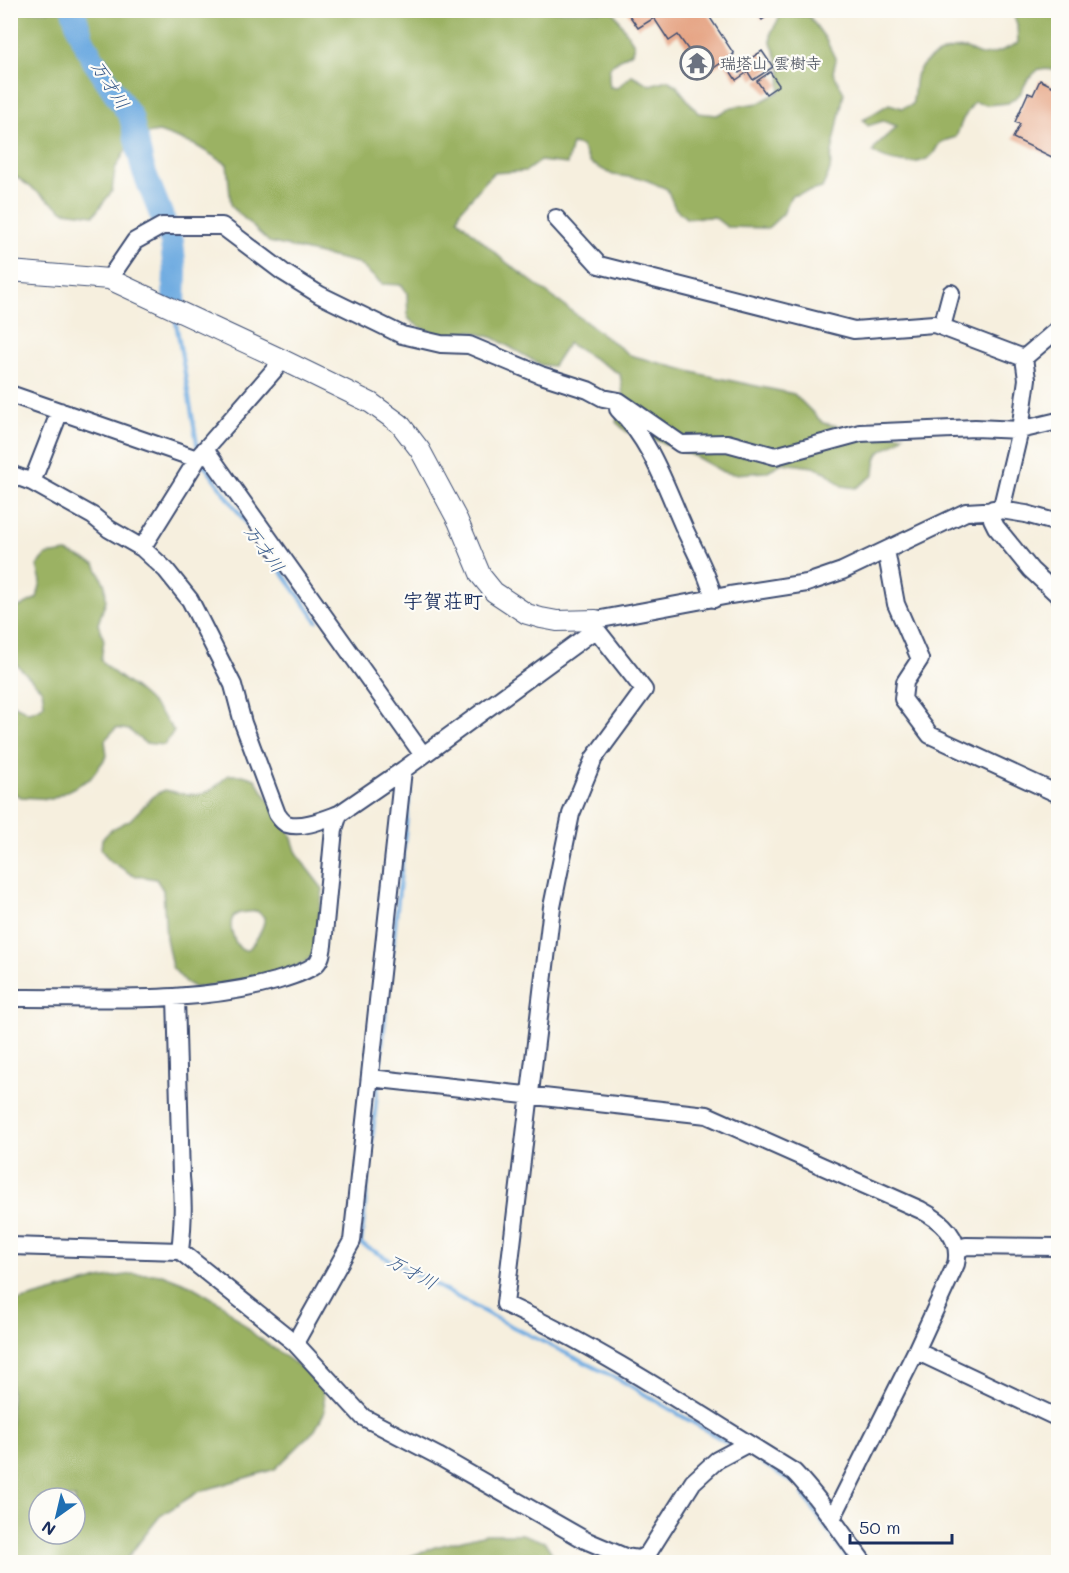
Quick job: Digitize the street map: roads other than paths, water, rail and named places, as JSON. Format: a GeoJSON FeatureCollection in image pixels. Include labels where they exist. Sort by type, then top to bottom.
{"type":"FeatureCollection","features":[{"type":"Feature","properties":{"kind":"street"},"geometry":{"type":"LineString","coordinates":[[556,218],[599,265],[854,330],[934,324],[1023,358]]}},
{"type":"Feature","properties":{"kind":"street"},"geometry":{"type":"LineString","coordinates":[[109,279],[135,241],[166,226],[222,226],[250,249],[320,295],[402,335],[441,344],[469,345],[541,375],[588,390],[612,403],[636,428],[666,481],[710,582],[714,599]]}},
{"type":"Feature","properties":{"kind":"street"},"geometry":{"type":"LineString","coordinates":[[10,271],[109,279],[371,403],[400,424],[420,450],[458,521],[481,576],[503,600],[527,614],[541,618],[596,625],[730,595],[807,583],[842,571],[966,512],[997,509],[1059,523]]}},
{"type":"Feature","properties":{"kind":"street"},"geometry":{"type":"LineString","coordinates":[[942,327],[951,293]]}},
{"type":"Feature","properties":{"kind":"street"},"geometry":{"type":"LineString","coordinates":[[1023,358],[1059,329]]}},
{"type":"Feature","properties":{"kind":"street"},"geometry":{"type":"LineString","coordinates":[[1023,358],[1027,379],[1020,430],[992,519],[1031,570],[1059,594]]}},
{"type":"Feature","properties":{"kind":"street"},"geometry":{"type":"LineString","coordinates":[[142,548],[200,456],[283,360]]}},
{"type":"Feature","properties":{"kind":"street"},"geometry":{"type":"LineString","coordinates":[[10,394],[200,456],[423,755]]}},
{"type":"Feature","properties":{"kind":"street"},"geometry":{"type":"LineString","coordinates":[[603,398],[619,400],[681,444],[727,443],[775,456],[860,434],[968,428],[1020,430],[1059,421]]}},
{"type":"Feature","properties":{"kind":"street"},"geometry":{"type":"LineString","coordinates":[[32,482],[60,411]]}},
{"type":"Feature","properties":{"kind":"street"},"geometry":{"type":"LineString","coordinates":[[10,474],[32,482],[101,520],[109,529],[142,548],[166,570],[190,600],[233,685],[243,723],[277,814],[285,823],[292,825],[339,814],[403,770],[596,625]]}},
{"type":"Feature","properties":{"kind":"street"},"geometry":{"type":"LineString","coordinates":[[886,550],[896,604],[920,659],[905,682],[903,699],[916,718],[930,735],[1059,794]]}},
{"type":"Feature","properties":{"kind":"street"},"geometry":{"type":"LineString","coordinates":[[596,625],[644,690],[594,758],[571,814],[552,907],[505,1304],[545,1323],[740,1448],[794,1472],[804,1482],[863,1563]]}},
{"type":"Feature","properties":{"kind":"street"},"geometry":{"type":"LineString","coordinates":[[296,1343],[352,1241],[376,1079],[403,770]]}},
{"type":"Feature","properties":{"kind":"street"},"geometry":{"type":"LineString","coordinates":[[10,998],[176,997],[246,990],[291,977],[317,963],[323,945],[334,829],[339,814]]}},
{"type":"Feature","properties":{"kind":"street"},"geometry":{"type":"LineString","coordinates":[[176,997],[181,1177],[184,1197],[180,1251]]}},
{"type":"Feature","properties":{"kind":"street"},"geometry":{"type":"LineString","coordinates":[[376,1079],[707,1114],[933,1216],[949,1232],[958,1250],[956,1264],[916,1351],[832,1519]]}},
{"type":"Feature","properties":{"kind":"street"},"geometry":{"type":"LineString","coordinates":[[10,1246],[180,1251],[296,1343],[363,1417],[438,1456],[585,1540],[615,1554],[640,1561],[647,1555],[702,1471],[740,1448]]}},
{"type":"Feature","properties":{"kind":"street"},"geometry":{"type":"LineString","coordinates":[[958,1250],[966,1246],[1059,1247]]}},
{"type":"Feature","properties":{"kind":"street"},"geometry":{"type":"LineString","coordinates":[[916,1351],[1059,1418]]}},
{"type":"Feature","properties":{"kind":"waterway","name":"万才川"},"geometry":{"type":"LineString","coordinates":[[73,10],[82,38],[92,58],[131,117],[143,169],[172,242],[175,272],[174,301]]}},
{"type":"Feature","properties":{"kind":"waterway","name":"万才川"},"geometry":{"type":"LineString","coordinates":[[175,317],[198,449]]}},
{"type":"Feature","properties":{"kind":"waterway","name":"万才川"},"geometry":{"type":"LineString","coordinates":[[202,462],[317,621]]}},
{"type":"Feature","properties":{"kind":"waterway","name":"万才川"},"geometry":{"type":"LineString","coordinates":[[379,1074],[412,772]]}},
{"type":"Feature","properties":{"kind":"waterway","name":"万才川"},"geometry":{"type":"LineString","coordinates":[[378,1085],[361,1244],[501,1321],[622,1381],[733,1446]]}},
{"type":"Feature","properties":{"kind":"waterway","name":"万才川"},"geometry":{"type":"LineString","coordinates":[[745,1452],[794,1483]]}},
{"type":"Feature","properties":{"kind":"waterway","name":"万才川"},"geometry":{"type":"LineString","coordinates":[[803,1494],[850,1562]]}},
{"type":"Feature","properties":{"kind":"place","name":"瑞塔山 雲樹寺"},"geometry":{"type":"Point","coordinates":[697,63]}},
{"type":"Feature","properties":{"kind":"district","name":"宇賀荘町"},"geometry":{"type":"Point","coordinates":[443,601]}}]}
